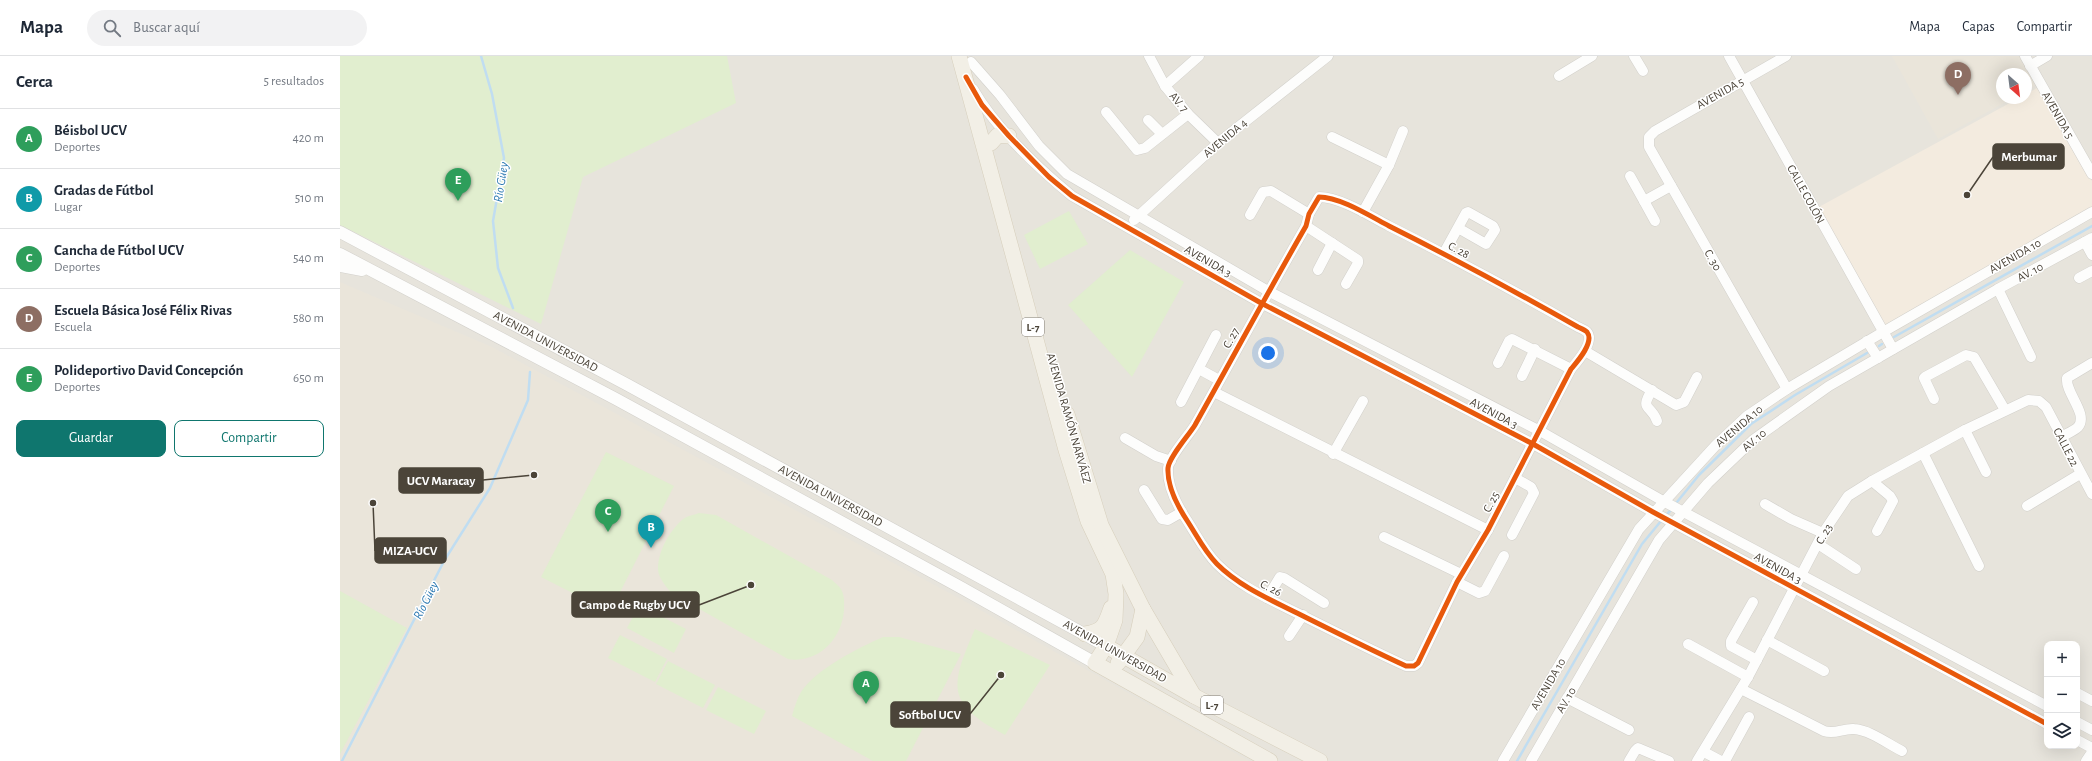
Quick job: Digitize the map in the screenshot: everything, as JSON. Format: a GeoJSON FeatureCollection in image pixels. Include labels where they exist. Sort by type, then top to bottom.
{"type":"FeatureCollection","features":[{"type":"Feature","properties":{"kind":"main road","name":"AVENIDA RAMÓN NARVÁEZ"},"geometry":{"type":"LineString","coordinates":[[967,58],[966,77],[1066,450],[1088,521],[1113,574],[1116,594],[1115,620],[1106,646],[1095,664]]}},
{"type":"Feature","properties":{"kind":"main road","name":"AVENIDA RAMÓN NARVÁEZ"},"geometry":{"type":"LineString","coordinates":[[967,58],[982,105],[991,143],[1067,414],[1101,525],[1144,609],[1194,696]]}},
{"type":"Feature","properties":{"kind":"main road"},"geometry":{"type":"LineString","coordinates":[[991,143],[998,135],[1009,136]]}},
{"type":"Feature","properties":{"kind":"main road"},"geometry":{"type":"LineString","coordinates":[[1085,634],[1098,632],[1105,624],[1116,594]]}},
{"type":"Feature","properties":{"kind":"main road"},"geometry":{"type":"LineString","coordinates":[[1110,673],[1137,637],[1144,609]]}},
{"type":"Feature","properties":{"kind":"main road","name":"AVENIDA UNIVERSIDAD"},"geometry":{"type":"LineString","coordinates":[[1106,646],[1194,696],[1320,761]]}},
{"type":"Feature","properties":{"kind":"main road","name":"AVENIDA UNIVERSIDAD"},"geometry":{"type":"LineString","coordinates":[[1095,664],[1270,761]]}},
{"type":"Feature","properties":{"kind":"street","name":"AV. 7"},"geometry":{"type":"LineString","coordinates":[[1149,56],[1165,86],[1188,114],[1218,143]]}},
{"type":"Feature","properties":{"kind":"street"},"geometry":{"type":"LineString","coordinates":[[1165,86],[1199,56]]}},
{"type":"Feature","properties":{"kind":"street","name":"AVENIDA 4"},"geometry":{"type":"LineString","coordinates":[[1129,227],[1138,216],[1218,143],[1328,56]]}},
{"type":"Feature","properties":{"kind":"street"},"geometry":{"type":"LineString","coordinates":[[1559,76],[1592,56]]}},
{"type":"Feature","properties":{"kind":"street"},"geometry":{"type":"LineString","coordinates":[[1634,56],[1643,71]]}},
{"type":"Feature","properties":{"kind":"street","name":"CALLE COLÓN"},"geometry":{"type":"LineString","coordinates":[[1729,56],[1893,349]]}},
{"type":"Feature","properties":{"kind":"street","name":"AVENIDA 5"},"geometry":{"type":"LineString","coordinates":[[1655,131],[1786,56]]}},
{"type":"Feature","properties":{"kind":"street","name":"AVENIDA 5"},"geometry":{"type":"LineString","coordinates":[[2025,56],[2092,174]]}},
{"type":"Feature","properties":{"kind":"street"},"geometry":{"type":"LineString","coordinates":[[2030,66],[2047,56]]}},
{"type":"Feature","properties":{"kind":"street","name":"AVENIDA 3"},"geometry":{"type":"LineString","coordinates":[[967,58],[1000,95],[1039,146],[1068,174],[1268,291],[1540,430],[1663,501],[2044,704]]}},
{"type":"Feature","properties":{"kind":"street","name":"AVENIDA 3"},"geometry":{"type":"LineString","coordinates":[[966,77],[982,105],[1009,136],[1049,177],[1072,196],[1261,303],[1533,444],[1653,512],[1675,522],[1794,588],[2044,722]]}},
{"type":"Feature","properties":{"kind":"street"},"geometry":{"type":"LineString","coordinates":[[1106,112],[1137,150],[1142,150],[1188,114]]}},
{"type":"Feature","properties":{"kind":"street"},"geometry":{"type":"LineString","coordinates":[[1148,120],[1162,134]]}},
{"type":"Feature","properties":{"kind":"street"},"geometry":{"type":"LineString","coordinates":[[1363,212],[1388,165],[1403,131]]}},
{"type":"Feature","properties":{"kind":"street","name":"C. 30"},"geometry":{"type":"LineString","coordinates":[[1655,131],[1649,138],[1649,147],[1787,389]]}},
{"type":"Feature","properties":{"kind":"street"},"geometry":{"type":"LineString","coordinates":[[1332,137],[1388,165]]}},
{"type":"Feature","properties":{"kind":"street"},"geometry":{"type":"LineString","coordinates":[[1630,176],[1655,221]]}},
{"type":"Feature","properties":{"kind":"street"},"geometry":{"type":"LineString","coordinates":[[1644,201],[1672,186]]}},
{"type":"Feature","properties":{"kind":"street"},"geometry":{"type":"LineString","coordinates":[[1250,215],[1263,192],[1271,191],[1309,214]]}},
{"type":"Feature","properties":{"kind":"street","name":"C. 28"},"geometry":{"type":"LineString","coordinates":[[1314,205],[1319,197],[1327,197],[1363,212],[1444,253],[1587,332],[1589,338]]}},
{"type":"Feature","properties":{"kind":"street","name":"C. 27"},"geometry":{"type":"LineString","coordinates":[[1170,461],[1190,435],[1261,303],[1306,226],[1309,214],[1314,205]]}},
{"type":"Feature","properties":{"kind":"street","name":"AVENIDA 10"},"geometry":{"type":"LineString","coordinates":[[1503,761],[1639,529],[1663,501],[1716,445],[1747,416],[1787,389],[1867,341],[2092,212]]}},
{"type":"Feature","properties":{"kind":"street"},"geometry":{"type":"LineString","coordinates":[[1306,226],[1358,260],[1358,263],[1346,284]]}},
{"type":"Feature","properties":{"kind":"street"},"geometry":{"type":"LineString","coordinates":[[1444,253],[1458,228]]}},
{"type":"Feature","properties":{"kind":"street","name":"AVENIDA UNIVERSIDAD"},"geometry":{"type":"LineString","coordinates":[[340,232],[626,384],[1106,646]]}},
{"type":"Feature","properties":{"kind":"street"},"geometry":{"type":"LineString","coordinates":[[2089,240],[2092,255]]}},
{"type":"Feature","properties":{"kind":"street","name":"AV. 10"},"geometry":{"type":"LineString","coordinates":[[1530,761],[1659,540],[1708,483],[1752,440],[1829,386],[1998,289],[2089,240]]}},
{"type":"Feature","properties":{"kind":"street"},"geometry":{"type":"LineString","coordinates":[[1318,270],[1332,243]]}},
{"type":"Feature","properties":{"kind":"street","name":"AVENIDA UNIVERSIDAD"},"geometry":{"type":"LineString","coordinates":[[340,254],[616,399],[960,587],[1095,664]]}},
{"type":"Feature","properties":{"kind":"street"},"geometry":{"type":"LineString","coordinates":[[340,266],[373,272]]}},
{"type":"Feature","properties":{"kind":"street"},"geometry":{"type":"LineString","coordinates":[[2079,278],[2092,271]]}},
{"type":"Feature","properties":{"kind":"street"},"geometry":{"type":"LineString","coordinates":[[1998,289],[2031,357]]}},
{"type":"Feature","properties":{"kind":"street"},"geometry":{"type":"LineString","coordinates":[[1181,402],[1216,335]]}},
{"type":"Feature","properties":{"kind":"street","name":"C. 25"},"geometry":{"type":"LineString","coordinates":[[1406,666],[1414,666],[1418,663],[1459,578],[1488,530],[1571,369],[1585,351],[1589,338]]}},
{"type":"Feature","properties":{"kind":"street"},"geometry":{"type":"LineString","coordinates":[[1498,363],[1509,341],[1512,339],[1571,369]]}},
{"type":"Feature","properties":{"kind":"street"},"geometry":{"type":"LineString","coordinates":[[1867,341],[1878,358]]}},
{"type":"Feature","properties":{"kind":"street"},"geometry":{"type":"LineString","coordinates":[[1522,376],[1535,350]]}},
{"type":"Feature","properties":{"kind":"street"},"geometry":{"type":"LineString","coordinates":[[1585,351],[1676,405],[1680,405],[1684,402],[1697,377]]}},
{"type":"Feature","properties":{"kind":"street"},"geometry":{"type":"LineString","coordinates":[[1934,399],[1925,377],[1966,355],[1970,355],[1974,357],[2005,410]]}},
{"type":"Feature","properties":{"kind":"street"},"geometry":{"type":"LineString","coordinates":[[2061,437],[2077,428],[2081,422],[2081,416],[2066,385],[2067,378],[2092,363]]}},
{"type":"Feature","properties":{"kind":"street"},"geometry":{"type":"LineString","coordinates":[[1199,370],[1219,380]]}},
{"type":"Feature","properties":{"kind":"street"},"geometry":{"type":"LineString","coordinates":[[616,399],[626,384]]}},
{"type":"Feature","properties":{"kind":"street"},"geometry":{"type":"LineString","coordinates":[[1652,390],[1645,401],[1645,405],[1657,421]]}},
{"type":"Feature","properties":{"kind":"street"},"geometry":{"type":"LineString","coordinates":[[1214,392],[1333,454],[1488,530]]}},
{"type":"Feature","properties":{"kind":"street","name":"C. 23"},"geometry":{"type":"LineString","coordinates":[[1697,761],[1704,752],[1748,677],[1823,533],[1848,496],[1872,480],[2005,410],[2028,400],[2039,401]]}},
{"type":"Feature","properties":{"kind":"street"},"geometry":{"type":"LineString","coordinates":[[1333,454],[1363,401]]}},
{"type":"Feature","properties":{"kind":"street","name":"CALLE 22"},"geometry":{"type":"LineString","coordinates":[[2039,401],[2046,407],[2080,474],[2092,494]]}},
{"type":"Feature","properties":{"kind":"street"},"geometry":{"type":"LineString","coordinates":[[1965,430],[1986,472]]}},
{"type":"Feature","properties":{"kind":"street"},"geometry":{"type":"LineString","coordinates":[[1125,438],[1156,456],[1170,461]]}},
{"type":"Feature","properties":{"kind":"street"},"geometry":{"type":"LineString","coordinates":[[1923,453],[1979,566]]}},
{"type":"Feature","properties":{"kind":"street","name":"C. 26"},"geometry":{"type":"LineString","coordinates":[[1170,461],[1168,467],[1169,481],[1182,512],[1216,563],[1238,582],[1267,598],[1406,666]]}},
{"type":"Feature","properties":{"kind":"street"},"geometry":{"type":"LineString","coordinates":[[2027,506],[2080,474]]}},
{"type":"Feature","properties":{"kind":"street"},"geometry":{"type":"LineString","coordinates":[[1512,535],[1534,493],[1531,487],[1515,478]]}},
{"type":"Feature","properties":{"kind":"street"},"geometry":{"type":"LineString","coordinates":[[1872,480],[1890,496],[1893,502],[1877,531]]}},
{"type":"Feature","properties":{"kind":"street"},"geometry":{"type":"LineString","coordinates":[[1144,490],[1162,519],[1168,520],[1182,512]]}},
{"type":"Feature","properties":{"kind":"street"},"geometry":{"type":"LineString","coordinates":[[1765,504],[1791,519],[1823,533]]}},
{"type":"Feature","properties":{"kind":"street"},"geometry":{"type":"LineString","coordinates":[[1384,537],[1459,578],[1480,593],[1485,591],[1504,556]]}},
{"type":"Feature","properties":{"kind":"street"},"geometry":{"type":"LineString","coordinates":[[1818,544],[1856,569]]}},
{"type":"Feature","properties":{"kind":"street"},"geometry":{"type":"LineString","coordinates":[[1267,598],[1280,578],[1284,578],[1324,603]]}},
{"type":"Feature","properties":{"kind":"street"},"geometry":{"type":"LineString","coordinates":[[1753,602],[1731,641],[1731,646],[1757,660]]}},
{"type":"Feature","properties":{"kind":"street"},"geometry":{"type":"LineString","coordinates":[[1289,636],[1303,616]]}},
{"type":"Feature","properties":{"kind":"street"},"geometry":{"type":"LineString","coordinates":[[1766,640],[1824,671]]}},
{"type":"Feature","properties":{"kind":"street"},"geometry":{"type":"LineString","coordinates":[[1688,644],[1748,677]]}},
{"type":"Feature","properties":{"kind":"street"},"geometry":{"type":"LineString","coordinates":[[1741,689],[1831,734],[1852,728],[1861,730],[1902,751]]}},
{"type":"Feature","properties":{"kind":"street"},"geometry":{"type":"LineString","coordinates":[[2080,694],[2092,702]]}},
{"type":"Feature","properties":{"kind":"street"},"geometry":{"type":"LineString","coordinates":[[1567,698],[1629,730]]}},
{"type":"Feature","properties":{"kind":"street"},"geometry":{"type":"LineString","coordinates":[[1725,761],[1749,717]]}},
{"type":"Feature","properties":{"kind":"street"},"geometry":{"type":"LineString","coordinates":[[2080,724],[2092,730]]}},
{"type":"Feature","properties":{"kind":"street"},"geometry":{"type":"LineString","coordinates":[[2080,742],[2092,748]]}},
{"type":"Feature","properties":{"kind":"street"},"geometry":{"type":"LineString","coordinates":[[1629,761],[1638,748],[1668,761]]}},
{"type":"Feature","properties":{"kind":"street"},"geometry":{"type":"LineString","coordinates":[[1704,752],[1721,761]]}},
{"type":"Feature","properties":{"kind":"street"},"geometry":{"type":"LineString","coordinates":[[2086,761],[2092,752]]}},
{"type":"Feature","properties":{"kind":"shaded area"},"geometry":{"type":"Polygon","coordinates":[[[340,56],[2092,56],[2092,761],[340,761],[340,56]]]}},
{"type":"Feature","properties":{"kind":"shaded area"},"geometry":{"type":"Polygon","coordinates":[[[1892,56],[2021,56],[2027,68],[1996,68],[1996,104],[2002,104],[1938,139],[1892,56]]]}},
{"type":"Feature","properties":{"kind":"shaded area"},"geometry":{"type":"Polygon","coordinates":[[[2032,77],[2036,85],[2032,87],[2032,77]]]}},
{"type":"Feature","properties":{"kind":"shaded area"},"geometry":{"type":"Polygon","coordinates":[[[2039,87],[2092,181],[2092,208],[1883,326],[1817,208],[2008,104],[2032,104],[2032,91],[2039,87]]]}},
{"type":"Feature","properties":{"kind":"shaded area"},"geometry":{"type":"Polygon","coordinates":[[[340,282],[492,347],[966,602],[1249,761],[340,761],[340,282]]]}},
{"type":"Feature","properties":{"kind":"green space"},"geometry":{"type":"Polygon","coordinates":[[[340,56],[727,56],[736,103],[583,177],[541,324],[340,225],[340,56]]]}},
{"type":"Feature","properties":{"kind":"green space"},"geometry":{"type":"Polygon","coordinates":[[[1069,211],[1088,244],[1040,269],[1024,235],[1069,211]]]}},
{"type":"Feature","properties":{"kind":"green space"},"geometry":{"type":"Polygon","coordinates":[[[1130,250],[1184,282],[1132,377],[1068,305],[1130,250]]]}},
{"type":"Feature","properties":{"kind":"green space"},"geometry":{"type":"Polygon","coordinates":[[[606,452],[674,486],[610,612],[541,577],[606,452]]]}},
{"type":"Feature","properties":{"kind":"green space"},"geometry":{"type":"Polygon","coordinates":[[[699,513],[716,515],[832,580],[841,589],[844,600],[842,621],[839,631],[826,647],[809,658],[799,660],[788,659],[671,593],[658,572],[658,562],[662,549],[673,530],[682,520],[699,513]]]}},
{"type":"Feature","properties":{"kind":"green space"},"geometry":{"type":"Polygon","coordinates":[[[340,591],[407,628],[340,754],[340,591]]]}},
{"type":"Feature","properties":{"kind":"green space"},"geometry":{"type":"Polygon","coordinates":[[[639,605],[686,629],[674,653],[627,628],[639,605]]]}},
{"type":"Feature","properties":{"kind":"green space"},"geometry":{"type":"Polygon","coordinates":[[[975,629],[1050,665],[1005,735],[985,724],[971,713],[963,703],[958,692],[958,679],[961,665],[975,629]]]}},
{"type":"Feature","properties":{"kind":"green space"},"geometry":{"type":"Polygon","coordinates":[[[620,635],[667,659],[655,682],[608,658],[620,635]]]}},
{"type":"Feature","properties":{"kind":"green space"},"geometry":{"type":"Polygon","coordinates":[[[883,637],[899,637],[961,654],[906,761],[873,761],[792,716],[801,692],[817,675],[850,653],[883,637]]]}},
{"type":"Feature","properties":{"kind":"green space"},"geometry":{"type":"Polygon","coordinates":[[[668,661],[715,685],[703,708],[656,684],[668,661]]]}},
{"type":"Feature","properties":{"kind":"green space"},"geometry":{"type":"Polygon","coordinates":[[[718,687],[766,711],[754,734],[706,710],[718,687]]]}},
{"type":"Feature","properties":{"kind":"waterway","name":"Río Güey"},"geometry":{"type":"LineString","coordinates":[[481,56],[492,94],[504,158],[493,221],[498,268],[513,308]]}},
{"type":"Feature","properties":{"kind":"waterway"},"geometry":{"type":"LineString","coordinates":[[1894,337],[2092,226]]}},
{"type":"Feature","properties":{"kind":"waterway"},"geometry":{"type":"LineString","coordinates":[[1677,502],[1699,475],[1751,424],[1795,395],[1867,353]]}},
{"type":"Feature","properties":{"kind":"waterway","name":"Río Güey"},"geometry":{"type":"LineString","coordinates":[[342,761],[444,561],[490,488],[528,400],[530,372]]}},
{"type":"Feature","properties":{"kind":"waterway"},"geometry":{"type":"LineString","coordinates":[[1667,514],[1671,510]]}},
{"type":"Feature","properties":{"kind":"waterway"},"geometry":{"type":"LineString","coordinates":[[1517,761],[1642,544],[1661,521]]}},
{"type":"Feature","properties":{"kind":"cycle path"},"geometry":{"type":"LineString","coordinates":[[966,77],[982,105],[1009,136],[1049,177],[1072,196],[1261,303],[1533,444],[1653,512],[2044,722]]}},
{"type":"Feature","properties":{"kind":"cycle path"},"geometry":{"type":"LineString","coordinates":[[1319,197],[1336,200],[1364,212],[1484,275],[1584,330],[1589,336],[1589,341],[1584,352],[1571,369],[1488,530],[1457,582],[1418,663],[1414,666],[1406,666],[1365,647],[1265,597],[1235,579],[1217,564],[1205,549],[1181,510],[1169,482],[1169,463],[1195,425],[1306,226],[1309,214],[1319,197]]}},
{"type":"Feature","properties":{"kind":"place","name":"Escuela Básica José Félix Rivas"},"geometry":{"type":"Point","coordinates":[1958,95]}},
{"type":"Feature","properties":{"kind":"place","name":"Merbumar"},"geometry":{"type":"Point","coordinates":[1967,195]}},
{"type":"Feature","properties":{"kind":"place","name":"Polideportivo David Concepción"},"geometry":{"type":"Point","coordinates":[458,201]}},
{"type":"Feature","properties":{"kind":"place","name":"UCV Maracay"},"geometry":{"type":"Point","coordinates":[534,475]}},
{"type":"Feature","properties":{"kind":"place","name":"MIZA-UCV"},"geometry":{"type":"Point","coordinates":[373,503]}},
{"type":"Feature","properties":{"kind":"place","name":"Cancha de Fútbol UCV"},"geometry":{"type":"Point","coordinates":[608,532]}},
{"type":"Feature","properties":{"kind":"place","name":"Gradas de Fútbol"},"geometry":{"type":"Point","coordinates":[651,548]}},
{"type":"Feature","properties":{"kind":"place","name":"Campo de Rugby UCV"},"geometry":{"type":"Point","coordinates":[751,585]}},
{"type":"Feature","properties":{"kind":"place","name":"Softbol UCV"},"geometry":{"type":"Point","coordinates":[1001,675]}},
{"type":"Feature","properties":{"kind":"place","name":"Béisbol UCV"},"geometry":{"type":"Point","coordinates":[866,704]}}]}
